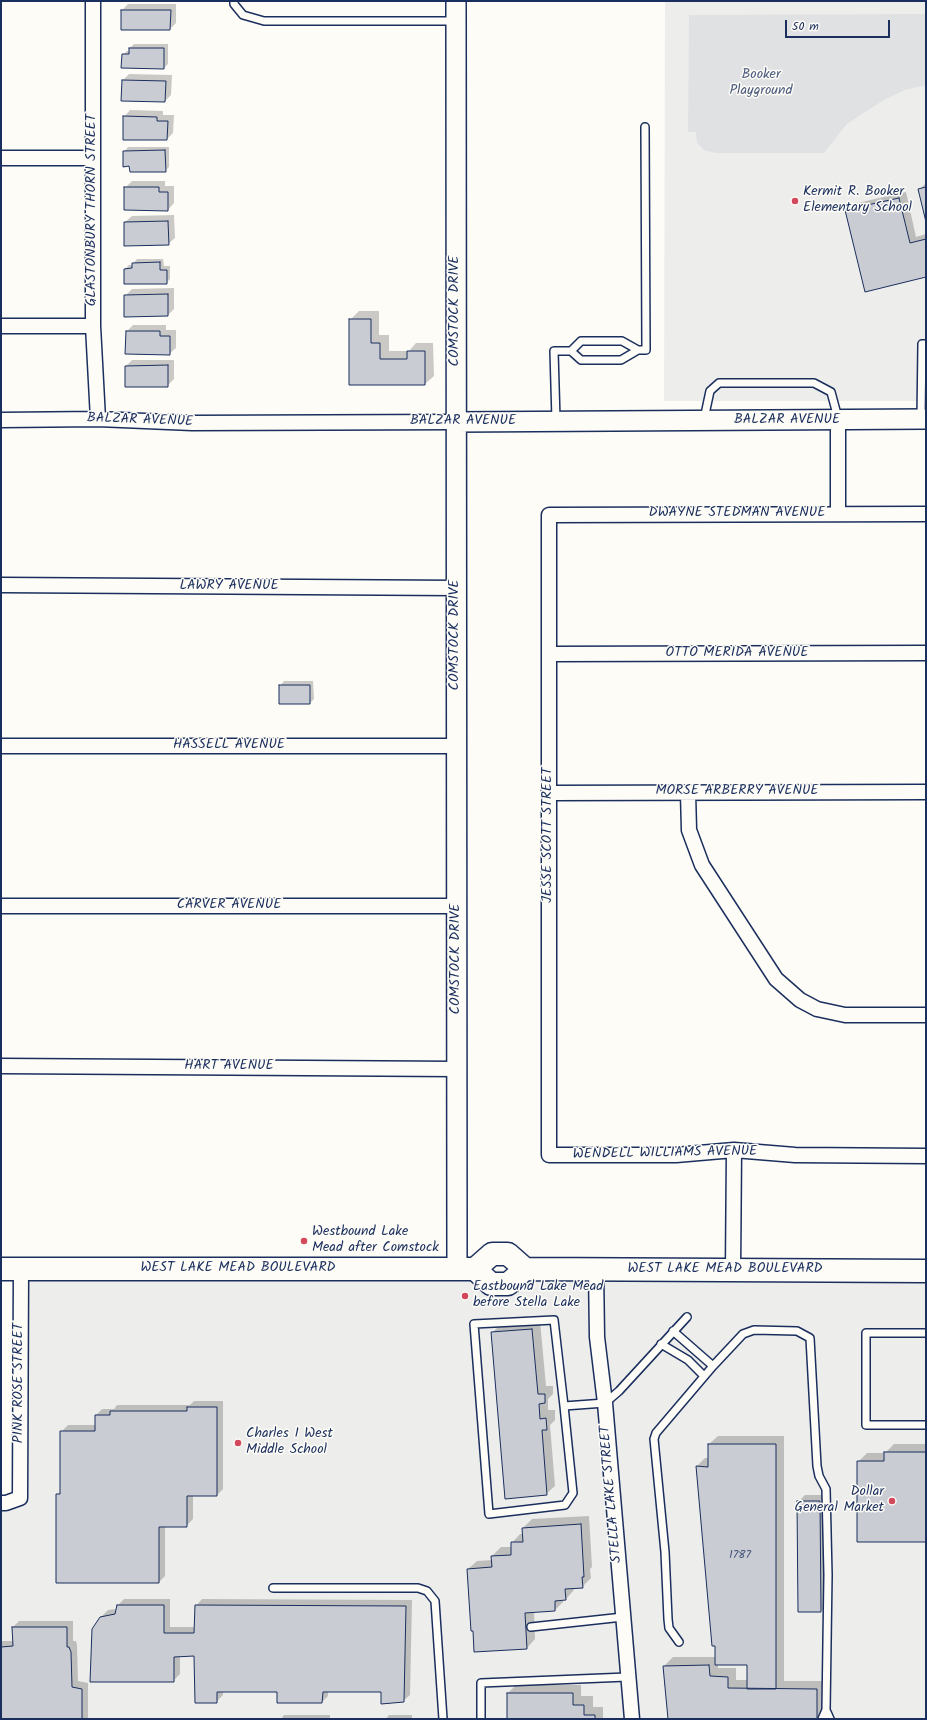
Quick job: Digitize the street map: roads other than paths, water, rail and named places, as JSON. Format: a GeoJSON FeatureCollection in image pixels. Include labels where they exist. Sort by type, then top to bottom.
{"type":"FeatureCollection","features":[{"type":"Feature","properties":{"kind":"main road","name":"WEST LAKE MEAD BOULEVARD"},"geometry":{"type":"LineString","coordinates":[[11,1269],[466,1269],[492,1254],[508,1254],[525,1269],[926,1271]]}},
{"type":"Feature","properties":{"kind":"street","name":"GLASTONBURY THORN STREET"},"geometry":{"type":"LineString","coordinates":[[93,1],[93,326],[98,419]]}},
{"type":"Feature","properties":{"kind":"street","name":"COMSTOCK DRIVE"},"geometry":{"type":"LineString","coordinates":[[456,1],[456,1069],[466,1269]]}},
{"type":"Feature","properties":{"kind":"street"},"geometry":{"type":"LineString","coordinates":[[1,158],[93,158]]}},
{"type":"Feature","properties":{"kind":"street"},"geometry":{"type":"LineString","coordinates":[[1,326],[93,326]]}},
{"type":"Feature","properties":{"kind":"street","name":"BALZAR AVENUE"},"geometry":{"type":"LineString","coordinates":[[1,420],[98,419],[192,423],[924,419]]}},
{"type":"Feature","properties":{"kind":"street"},"geometry":{"type":"LineString","coordinates":[[838,420],[838,514]]}},
{"type":"Feature","properties":{"kind":"street","name":"DWAYNE STEDMAN AVENUE"},"geometry":{"type":"LineString","coordinates":[[549,515],[926,514]]}},
{"type":"Feature","properties":{"kind":"street","name":"JESSE SCOTT STREET"},"geometry":{"type":"LineString","coordinates":[[548,1155],[549,515]]}},
{"type":"Feature","properties":{"kind":"street","name":"LAWRY AVENUE"},"geometry":{"type":"LineString","coordinates":[[1,585],[456,588]]}},
{"type":"Feature","properties":{"kind":"street","name":"OTTO MERIDA AVENUE"},"geometry":{"type":"LineString","coordinates":[[549,654],[926,653]]}},
{"type":"Feature","properties":{"kind":"street","name":"HASSELL AVENUE"},"geometry":{"type":"LineString","coordinates":[[1,746],[456,746]]}},
{"type":"Feature","properties":{"kind":"street","name":"MORSE ARBERRY AVENUE"},"geometry":{"type":"LineString","coordinates":[[549,793],[926,792]]}},
{"type":"Feature","properties":{"kind":"street"},"geometry":{"type":"LineString","coordinates":[[688,793],[689,830],[702,865],[776,979],[800,1000],[817,1009],[845,1015],[926,1015]]}},
{"type":"Feature","properties":{"kind":"street","name":"CARVER AVENUE"},"geometry":{"type":"LineString","coordinates":[[1,906],[456,906]]}},
{"type":"Feature","properties":{"kind":"street","name":"HART AVENUE"},"geometry":{"type":"LineString","coordinates":[[1,1066],[456,1069]]}},
{"type":"Feature","properties":{"kind":"street"},"geometry":{"type":"LineString","coordinates":[[733,1270],[734,1150]]}},
{"type":"Feature","properties":{"kind":"street","name":"WENDELL WILLIAMS AVENUE"},"geometry":{"type":"LineString","coordinates":[[548,1155],[676,1155],[734,1150],[795,1155],[926,1156]]}},
{"type":"Feature","properties":{"kind":"street","name":"PINK ROSE STREET"},"geometry":{"type":"LineString","coordinates":[[1,1503],[6,1503],[20,1498],[11,1269]]}},
{"type":"Feature","properties":{"kind":"street","name":"STELLA LAKE STREET"},"geometry":{"type":"LineString","coordinates":[[596,1270],[597,1337],[605,1403],[627,1677],[632,1719]]}},
{"type":"Feature","properties":{"kind":"lane"},"geometry":{"type":"LineString","coordinates":[[234,1],[234,4],[243,15],[264,21],[456,21]]}},
{"type":"Feature","properties":{"kind":"lane"},"geometry":{"type":"LineString","coordinates":[[571,351],[581,341],[622,341],[638,350],[646,350],[645,127]]}},
{"type":"Feature","properties":{"kind":"lane"},"geometry":{"type":"LineString","coordinates":[[924,419],[922,344],[926,344]]}},
{"type":"Feature","properties":{"kind":"lane"},"geometry":{"type":"LineString","coordinates":[[556,422],[554,351],[571,351],[581,360],[621,360],[638,350]]}},
{"type":"Feature","properties":{"kind":"lane"},"geometry":{"type":"LineString","coordinates":[[704,421],[710,391],[719,383],[814,383],[831,392],[838,420]]}},
{"type":"Feature","properties":{"kind":"lane"},"geometry":{"type":"LineString","coordinates":[[564,1406],[605,1403],[619,1391],[687,1316]]}},
{"type":"Feature","properties":{"kind":"lane"},"geometry":{"type":"LineString","coordinates":[[554,1320],[564,1406],[573,1493],[565,1505],[488,1514],[474,1324],[554,1320]]}},
{"type":"Feature","properties":{"kind":"lane"},"geometry":{"type":"LineString","coordinates":[[679,1642],[669,1628],[668,1623],[665,1552],[654,1439],[656,1433],[704,1376],[743,1334],[754,1330],[797,1331],[810,1338],[819,1476],[826,1489],[828,1575],[826,1710],[822,1719]]}},
{"type":"Feature","properties":{"kind":"lane"},"geometry":{"type":"LineString","coordinates":[[673,1331],[713,1366]]}},
{"type":"Feature","properties":{"kind":"lane"},"geometry":{"type":"LineString","coordinates":[[926,1334],[866,1333],[866,1425],[926,1425]]}},
{"type":"Feature","properties":{"kind":"lane"},"geometry":{"type":"LineString","coordinates":[[661,1344],[688,1360],[704,1376]]}},
{"type":"Feature","properties":{"kind":"lane"},"geometry":{"type":"LineString","coordinates":[[273,1588],[418,1588],[427,1591],[435,1601],[443,1719]]}},
{"type":"Feature","properties":{"kind":"lane"},"geometry":{"type":"LineString","coordinates":[[531,1627],[623,1617]]}},
{"type":"Feature","properties":{"kind":"lane"},"geometry":{"type":"LineString","coordinates":[[481,1719],[481,1683],[627,1677]]}},
{"type":"Feature","properties":{"kind":"lane"},"geometry":{"type":"LineString","coordinates":[[826,1710],[830,1719]]}},
{"type":"Feature","properties":{"kind":"place","name":"Kermit R. Booker Elementary School"},"geometry":{"type":"Point","coordinates":[795,201]}},
{"type":"Feature","properties":{"kind":"place","name":"Westbound Lake Mead after Comstock"},"geometry":{"type":"Point","coordinates":[304,1241]}},
{"type":"Feature","properties":{"kind":"place","name":"Eastbound Lake Mead before Stella Lake"},"geometry":{"type":"Point","coordinates":[465,1296]}},
{"type":"Feature","properties":{"kind":"place","name":"Charles I West Middle School"},"geometry":{"type":"Point","coordinates":[238,1443]}},
{"type":"Feature","properties":{"kind":"place","name":"Dollar General Market"},"geometry":{"type":"Point","coordinates":[892,1501]}},
{"type":"Feature","properties":{"kind":"park label","name":"Booker Playground"},"geometry":{"type":"Point","coordinates":[761,84]}}]}
